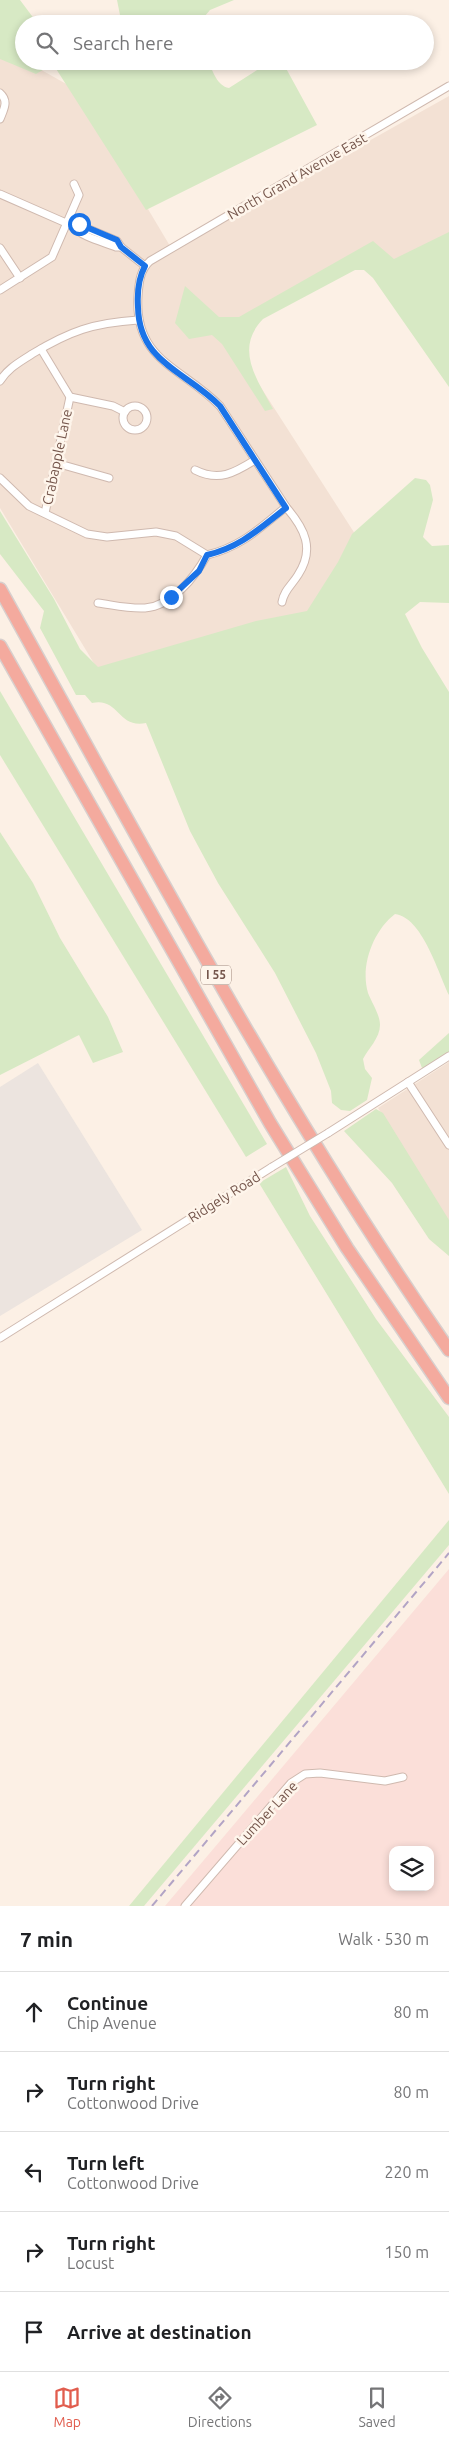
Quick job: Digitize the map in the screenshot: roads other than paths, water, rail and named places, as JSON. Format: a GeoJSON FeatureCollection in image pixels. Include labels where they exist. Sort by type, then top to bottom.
{"type":"FeatureCollection","features":[{"type":"Feature","properties":{"kind":"highway","name":"I 55"},"geometry":{"type":"LineString","coordinates":[[0,590],[290,1105],[391,1266],[449,1350]]}},
{"type":"Feature","properties":{"kind":"highway","name":"I 55"},"geometry":{"type":"LineString","coordinates":[[0,646],[270,1123],[347,1248],[449,1398]]}},
{"type":"Feature","properties":{"kind":"street","name":"North Grand Avenue East"},"geometry":{"type":"LineString","coordinates":[[145,266],[449,86]]}},
{"type":"Feature","properties":{"kind":"street"},"geometry":{"type":"LineString","coordinates":[[0,119],[5,107],[2,95]]}},
{"type":"Feature","properties":{"kind":"street"},"geometry":{"type":"LineString","coordinates":[[0,290],[52,257],[71,225],[79,196],[74,184]]}},
{"type":"Feature","properties":{"kind":"street"},"geometry":{"type":"LineString","coordinates":[[0,194],[71,225],[76,230],[87,231],[116,247],[121,247],[145,266],[138,285],[138,320],[145,341],[154,354],[208,393],[220,406],[286,508],[299,522],[308,548],[303,566],[287,589],[282,602]]}},
{"type":"Feature","properties":{"kind":"street"},"geometry":{"type":"LineString","coordinates":[[0,248],[20,278]]}},
{"type":"Feature","properties":{"kind":"street"},"geometry":{"type":"LineString","coordinates":[[0,381],[6,372],[41,349],[77,330],[138,320]]}},
{"type":"Feature","properties":{"kind":"street","name":"Crabapple Lane"},"geometry":{"type":"LineString","coordinates":[[41,349],[70,397],[45,513]]}},
{"type":"Feature","properties":{"kind":"street"},"geometry":{"type":"LineString","coordinates":[[70,397],[113,406],[125,412]]}},
{"type":"Feature","properties":{"kind":"street"},"geometry":{"type":"LineString","coordinates":[[195,470],[204,474],[224,476],[233,474],[255,460]]}},
{"type":"Feature","properties":{"kind":"street"},"geometry":{"type":"LineString","coordinates":[[56,463],[109,478]]}},
{"type":"Feature","properties":{"kind":"street"},"geometry":{"type":"LineString","coordinates":[[0,478],[29,506],[96,537],[156,532],[176,536],[207,555],[226,550],[238,544],[286,508]]}},
{"type":"Feature","properties":{"kind":"street"},"geometry":{"type":"LineString","coordinates":[[98,603],[134,608],[157,606],[180,590],[199,571],[207,555]]}},
{"type":"Feature","properties":{"kind":"street","name":"Ridgely Road"},"geometry":{"type":"LineString","coordinates":[[0,1338],[449,1056]]}},
{"type":"Feature","properties":{"kind":"street"},"geometry":{"type":"LineString","coordinates":[[408,1082],[449,1145]]}},
{"type":"Feature","properties":{"kind":"street","name":"Lumber Lane"},"geometry":{"type":"LineString","coordinates":[[185,1906],[291,1783],[305,1774],[320,1772],[385,1781],[403,1777]]}},
{"type":"Feature","properties":{"kind":"railway"},"geometry":{"type":"LineString","coordinates":[[152,1906],[449,1553]]}}]}
